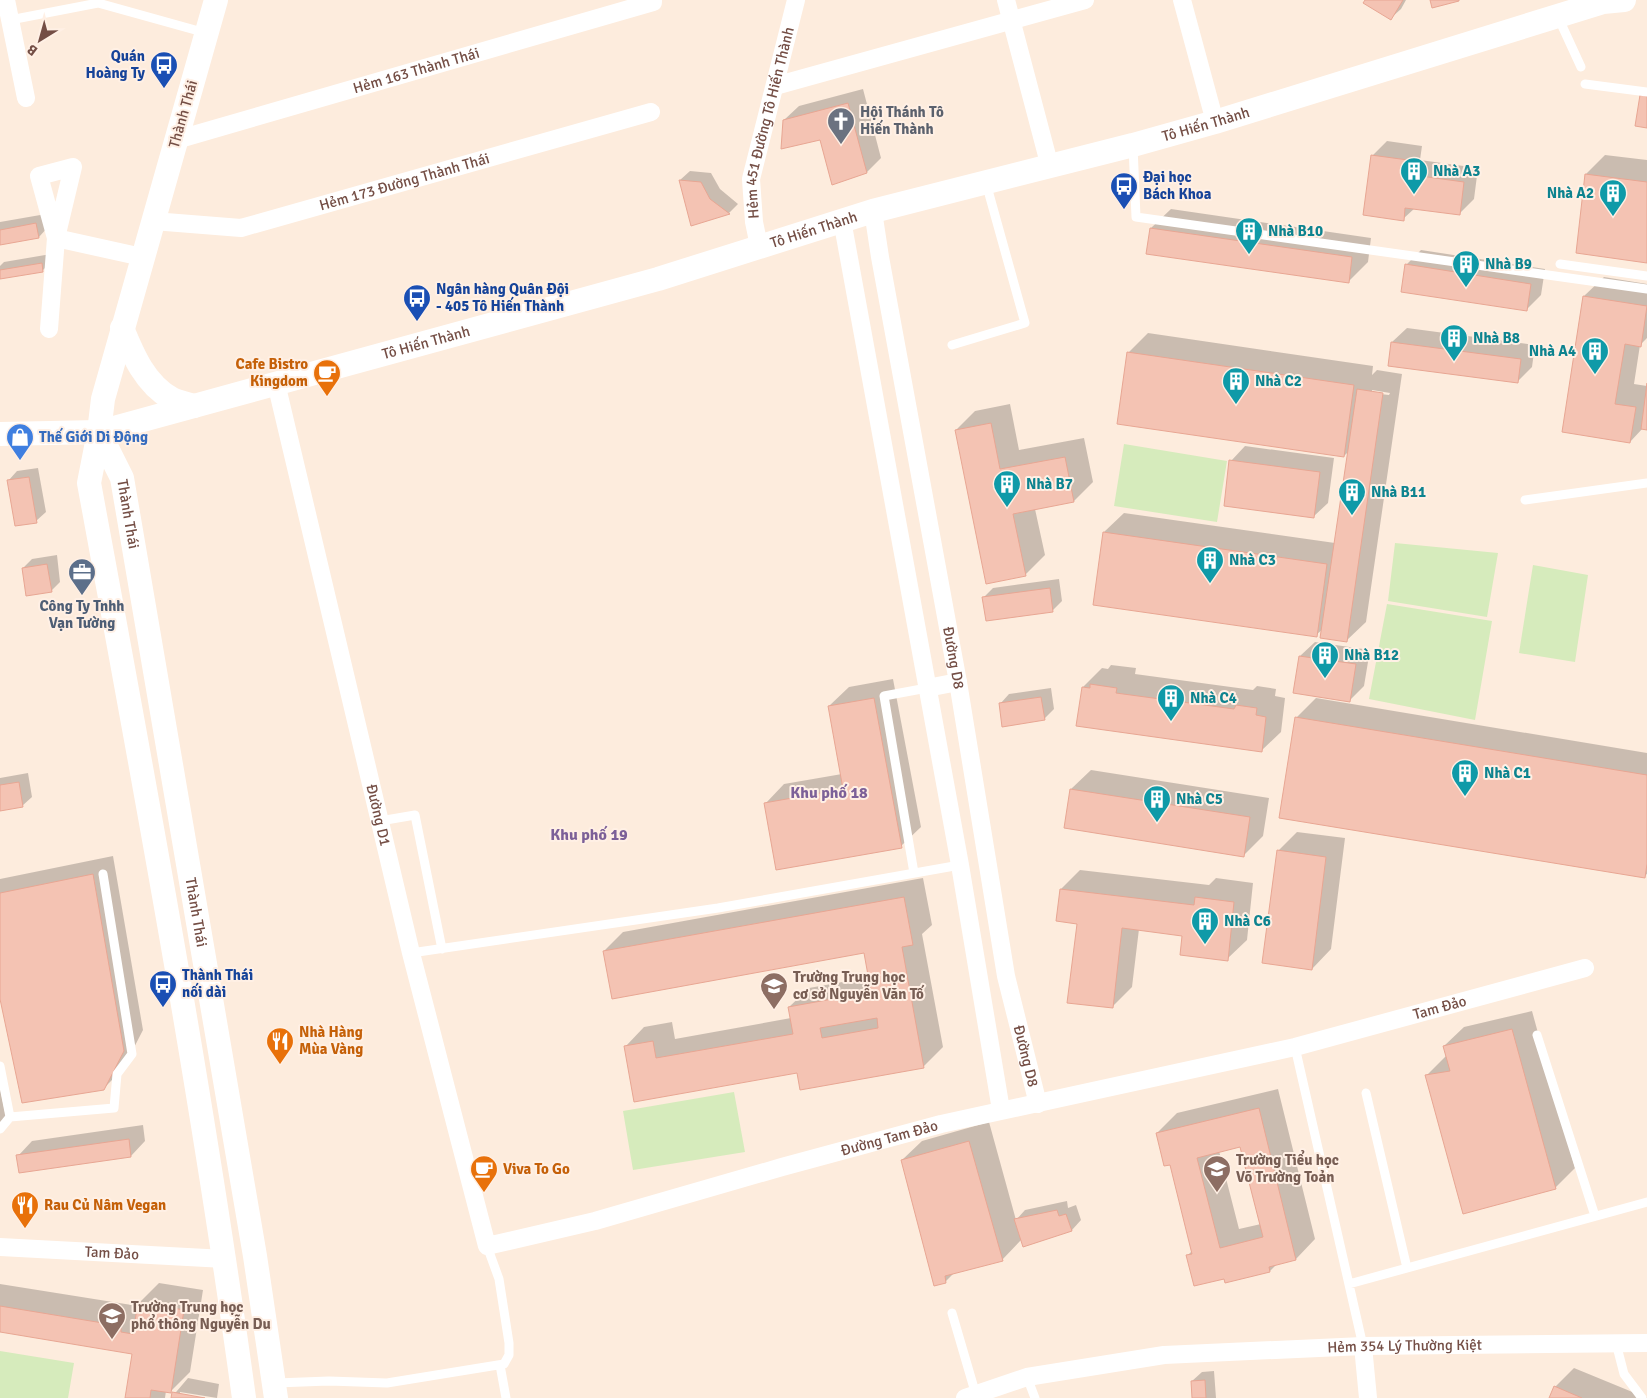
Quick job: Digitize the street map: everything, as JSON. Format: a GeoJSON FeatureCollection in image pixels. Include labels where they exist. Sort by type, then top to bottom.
{"type":"FeatureCollection","features":[{"type":"Feature","properties":{"kind":"main road","name":"Thành Thái"},"geometry":{"type":"LineString","coordinates":[[216,0],[103,399],[89,483],[154,838],[225,1259],[244,1398]]}},
{"type":"Feature","properties":{"kind":"main road","name":"Tô Hiến Thành"},"geometry":{"type":"LineString","coordinates":[[0,434],[99,432],[651,281],[873,211],[1050,167],[1215,122],[1610,1]]}},
{"type":"Feature","properties":{"kind":"main road"},"geometry":{"type":"LineString","coordinates":[[122,328],[132,352],[154,386],[172,399],[194,406]]}},
{"type":"Feature","properties":{"kind":"main road","name":"Thành Thái"},"geometry":{"type":"LineString","coordinates":[[99,432],[122,478],[255,1256],[274,1391]]}},
{"type":"Feature","properties":{"kind":"main road"},"geometry":{"type":"LineString","coordinates":[[154,838],[184,832]]}},
{"type":"Feature","properties":{"kind":"main road"},"geometry":{"type":"LineString","coordinates":[[225,1259],[255,1256]]}},
{"type":"Feature","properties":{"kind":"street"},"geometry":{"type":"LineString","coordinates":[[6,0],[26,98]]}},
{"type":"Feature","properties":{"kind":"street","name":"Hẻm 163 Thành Thái"},"geometry":{"type":"LineString","coordinates":[[176,140],[653,2],[653,0]]}},
{"type":"Feature","properties":{"kind":"street","name":"Hẻm 451 Đường Tô Hiến Thành"},"geometry":{"type":"LineString","coordinates":[[759,246],[754,222],[752,179],[796,0]]}},
{"type":"Feature","properties":{"kind":"street"},"geometry":{"type":"LineString","coordinates":[[1006,0],[1050,167]]}},
{"type":"Feature","properties":{"kind":"street"},"geometry":{"type":"LineString","coordinates":[[775,86],[1086,0]]}},
{"type":"Feature","properties":{"kind":"street"},"geometry":{"type":"LineString","coordinates":[[1182,0],[1215,122]]}},
{"type":"Feature","properties":{"kind":"street","name":"Hẻm 173 Đường Thành Thái"},"geometry":{"type":"LineString","coordinates":[[153,221],[241,228],[651,112]]}},
{"type":"Feature","properties":{"kind":"street","name":"Đường D8"},"geometry":{"type":"LineString","coordinates":[[873,211],[958,682],[1006,976],[1038,1104]]}},
{"type":"Feature","properties":{"kind":"street","name":"Đường D8"},"geometry":{"type":"LineString","coordinates":[[842,220],[960,865],[1001,1110]]}},
{"type":"Feature","properties":{"kind":"street"},"geometry":{"type":"LineString","coordinates":[[49,329],[56,238],[142,257]]}},
{"type":"Feature","properties":{"kind":"street","name":"Đường D1"},"geometry":{"type":"LineString","coordinates":[[276,384],[411,954],[487,1246]]}},
{"type":"Feature","properties":{"kind":"street"},"geometry":{"type":"LineString","coordinates":[[927,688],[958,682]]}},
{"type":"Feature","properties":{"kind":"street","name":"Tam Đảo"},"geometry":{"type":"LineString","coordinates":[[1295,1047],[1585,968]]}},
{"type":"Feature","properties":{"kind":"street"},"geometry":{"type":"LineString","coordinates":[[980,980],[1006,976]]}},
{"type":"Feature","properties":{"kind":"street","name":"Đường Tam Đảo"},"geometry":{"type":"LineString","coordinates":[[487,1246],[595,1221],[872,1142],[1001,1110],[1038,1104],[1295,1047]]}},
{"type":"Feature","properties":{"kind":"street","name":"Tam Đảo"},"geometry":{"type":"LineString","coordinates":[[0,1247],[225,1259]]}},
{"type":"Feature","properties":{"kind":"street","name":"Hẻm 354 Lý Thường Kiệt"},"geometry":{"type":"LineString","coordinates":[[971,1396],[1027,1377],[1164,1355],[1363,1346],[1647,1343]]}},
{"type":"Feature","properties":{"kind":"street"},"geometry":{"type":"LineString","coordinates":[[1363,1346],[1368,1398]]}},
{"type":"Feature","properties":{"kind":"lane"},"geometry":{"type":"LineString","coordinates":[[10,20],[99,2],[207,34]]}},
{"type":"Feature","properties":{"kind":"lane"},"geometry":{"type":"LineString","coordinates":[[1558,16],[1581,67]]}},
{"type":"Feature","properties":{"kind":"lane"},"geometry":{"type":"LineString","coordinates":[[1585,84],[1647,92]]}},
{"type":"Feature","properties":{"kind":"lane"},"geometry":{"type":"LineString","coordinates":[[1133,145],[1136,217],[1647,289]]}},
{"type":"Feature","properties":{"kind":"lane"},"geometry":{"type":"LineString","coordinates":[[952,344],[1025,323],[986,182]]}},
{"type":"Feature","properties":{"kind":"lane"},"geometry":{"type":"LineString","coordinates":[[1560,264],[1647,276]]}},
{"type":"Feature","properties":{"kind":"lane"},"geometry":{"type":"LineString","coordinates":[[1525,500],[1647,483]]}},
{"type":"Feature","properties":{"kind":"lane"},"geometry":{"type":"LineString","coordinates":[[914,873],[884,696],[927,688]]}},
{"type":"Feature","properties":{"kind":"lane"},"geometry":{"type":"LineString","coordinates":[[380,821],[416,815],[442,948]]}},
{"type":"Feature","properties":{"kind":"lane"},"geometry":{"type":"LineString","coordinates":[[411,954],[718,908],[960,865]]}},
{"type":"Feature","properties":{"kind":"lane"},"geometry":{"type":"LineString","coordinates":[[0,1130],[10,1117],[114,1108],[117,1074],[132,1054],[103,874]]}},
{"type":"Feature","properties":{"kind":"lane"},"geometry":{"type":"LineString","coordinates":[[1538,1035],[1595,1216]]}},
{"type":"Feature","properties":{"kind":"lane"},"geometry":{"type":"LineString","coordinates":[[1295,1047],[1363,1346]]}},
{"type":"Feature","properties":{"kind":"lane"},"geometry":{"type":"LineString","coordinates":[[0,1066],[10,1117]]}},
{"type":"Feature","properties":{"kind":"lane"},"geometry":{"type":"LineString","coordinates":[[1366,1093],[1408,1268]]}},
{"type":"Feature","properties":{"kind":"lane"},"geometry":{"type":"LineString","coordinates":[[1349,1284],[1647,1202]]}},
{"type":"Feature","properties":{"kind":"lane"},"geometry":{"type":"LineString","coordinates":[[274,1391],[328,1382],[387,1383],[500,1365],[506,1361],[509,1354],[509,1343],[499,1279],[487,1246]]}},
{"type":"Feature","properties":{"kind":"lane"},"geometry":{"type":"LineString","coordinates":[[952,1313],[971,1396]]}},
{"type":"Feature","properties":{"kind":"lane"},"geometry":{"type":"LineString","coordinates":[[1616,1343],[1624,1374],[1642,1398]]}},
{"type":"Feature","properties":{"kind":"lane"},"geometry":{"type":"LineString","coordinates":[[500,1365],[506,1398]]}},
{"type":"Feature","properties":{"kind":"lane"},"geometry":{"type":"LineString","coordinates":[[1027,1377],[1035,1398]]}},
{"type":"Feature","properties":{"kind":"green space"},"geometry":{"type":"Polygon","coordinates":[[[1124,444],[1227,461],[1217,522],[1114,506],[1124,444]]]}},
{"type":"Feature","properties":{"kind":"green space"},"geometry":{"type":"Polygon","coordinates":[[[1395,543],[1498,553],[1487,617],[1388,601],[1395,543]]]}},
{"type":"Feature","properties":{"kind":"green space"},"geometry":{"type":"Polygon","coordinates":[[[1533,565],[1588,575],[1575,662],[1519,653],[1533,565]]]}},
{"type":"Feature","properties":{"kind":"green space"},"geometry":{"type":"Polygon","coordinates":[[[1387,604],[1492,621],[1475,720],[1369,699],[1387,604]]]}},
{"type":"Feature","properties":{"kind":"green space"},"geometry":{"type":"Polygon","coordinates":[[[734,1092],[745,1152],[633,1170],[623,1111],[734,1092]]]}},
{"type":"Feature","properties":{"kind":"green space"},"geometry":{"type":"Polygon","coordinates":[[[0,1351],[74,1363],[68,1398],[0,1398],[0,1351]]]}},
{"type":"Feature","properties":{"kind":"building"},"geometry":{"type":"Polygon","coordinates":[[[1365,0],[1403,0],[1391,20],[1363,3],[1365,0]]]}},
{"type":"Feature","properties":{"kind":"building"},"geometry":{"type":"Polygon","coordinates":[[[1430,0],[1459,0],[1459,1],[1432,8],[1430,0]]]}},
{"type":"Feature","properties":{"kind":"building"},"geometry":{"type":"Polygon","coordinates":[[[1640,95],[1647,96],[1647,128],[1635,126],[1640,95]]]}},
{"type":"Feature","properties":{"kind":"building","name":"Hội Thánh Tô Hiến Thành"},"geometry":{"type":"Polygon","coordinates":[[[848,103],[867,173],[832,185],[820,140],[781,149],[783,120],[848,103]]]}},
{"type":"Feature","properties":{"kind":"building","name":"Nhà A3"},"geometry":{"type":"Polygon","coordinates":[[[1371,155],[1408,160],[1406,174],[1464,182],[1460,215],[1405,208],[1404,221],[1363,215],[1371,155]]]}},
{"type":"Feature","properties":{"kind":"building","name":"Nhà A2"},"geometry":{"type":"Polygon","coordinates":[[[1585,174],[1647,182],[1647,263],[1576,253],[1585,174]]]}},
{"type":"Feature","properties":{"kind":"building"},"geometry":{"type":"Polygon","coordinates":[[[679,180],[701,182],[710,199],[730,214],[691,226],[679,180]]]}},
{"type":"Feature","properties":{"kind":"building"},"geometry":{"type":"Polygon","coordinates":[[[36,223],[39,238],[0,245],[0,230],[36,223]]]}},
{"type":"Feature","properties":{"kind":"building","name":"Nhà B10"},"geometry":{"type":"Polygon","coordinates":[[[1150,228],[1352,257],[1349,283],[1146,254],[1150,228]]]}},
{"type":"Feature","properties":{"kind":"building"},"geometry":{"type":"Polygon","coordinates":[[[42,263],[43,272],[0,279],[0,270],[42,263]]]}},
{"type":"Feature","properties":{"kind":"building","name":"Nhà B9"},"geometry":{"type":"Polygon","coordinates":[[[1405,264],[1531,284],[1527,311],[1401,292],[1405,264]]]}},
{"type":"Feature","properties":{"kind":"building","name":"Nhà A4"},"geometry":{"type":"Polygon","coordinates":[[[1583,296],[1647,306],[1641,347],[1625,344],[1615,404],[1636,407],[1630,443],[1562,432],[1583,296]]]}},
{"type":"Feature","properties":{"kind":"building","name":"Nhà B8"},"geometry":{"type":"Polygon","coordinates":[[[1391,342],[1521,359],[1518,383],[1388,366],[1391,342]]]}},
{"type":"Feature","properties":{"kind":"building","name":"Nhà C2"},"geometry":{"type":"Polygon","coordinates":[[[1127,352],[1354,385],[1344,457],[1117,424],[1127,352]]]}},
{"type":"Feature","properties":{"kind":"building"},"geometry":{"type":"Polygon","coordinates":[[[1647,383],[1647,430],[1641,429],[1647,383]]]}},
{"type":"Feature","properties":{"kind":"building","name":"Nhà B11"},"geometry":{"type":"Polygon","coordinates":[[[1357,389],[1383,393],[1347,642],[1320,638],[1357,389]]]}},
{"type":"Feature","properties":{"kind":"building","name":"Nhà B7"},"geometry":{"type":"Polygon","coordinates":[[[991,423],[1000,469],[1065,457],[1074,502],[1013,514],[1026,576],[986,584],[955,430],[991,423]]]}},
{"type":"Feature","properties":{"kind":"building"},"geometry":{"type":"Polygon","coordinates":[[[1229,460],[1320,472],[1314,518],[1224,506],[1229,460]]]}},
{"type":"Feature","properties":{"kind":"building"},"geometry":{"type":"Polygon","coordinates":[[[29,477],[37,523],[15,526],[7,480],[29,477]]]}},
{"type":"Feature","properties":{"kind":"building","name":"Nhà C3"},"geometry":{"type":"Polygon","coordinates":[[[1103,532],[1327,564],[1317,637],[1093,605],[1103,532]]]}},
{"type":"Feature","properties":{"kind":"building"},"geometry":{"type":"Polygon","coordinates":[[[47,564],[52,592],[26,596],[22,568],[47,564]]]}},
{"type":"Feature","properties":{"kind":"building"},"geometry":{"type":"Polygon","coordinates":[[[1050,588],[1053,612],[986,621],[982,597],[1050,588]]]}},
{"type":"Feature","properties":{"kind":"building","name":"Nhà B12"},"geometry":{"type":"Polygon","coordinates":[[[1299,656],[1356,664],[1350,702],[1293,693],[1299,656]]]}},
{"type":"Feature","properties":{"kind":"building","name":"Nhà C4"},"geometry":{"type":"Polygon","coordinates":[[[1090,684],[1117,688],[1116,693],[1234,709],[1236,705],[1257,708],[1256,715],[1266,717],[1262,752],[1076,726],[1082,687],[1090,688],[1090,684]]]}},
{"type":"Feature","properties":{"kind":"building"},"geometry":{"type":"Polygon","coordinates":[[[1041,697],[1045,720],[1002,727],[999,703],[1041,697]]]}},
{"type":"Feature","properties":{"kind":"building"},"geometry":{"type":"Polygon","coordinates":[[[874,698],[902,848],[776,870],[764,803],[843,789],[828,706],[874,698]]]}},
{"type":"Feature","properties":{"kind":"building","name":"Nhà C1"},"geometry":{"type":"Polygon","coordinates":[[[1295,717],[1647,775],[1647,864],[1645,878],[1279,818],[1295,717]]]}},
{"type":"Feature","properties":{"kind":"building"},"geometry":{"type":"Polygon","coordinates":[[[19,782],[23,807],[0,811],[0,785],[19,782]]]}},
{"type":"Feature","properties":{"kind":"building","name":"Nhà C5"},"geometry":{"type":"Polygon","coordinates":[[[1070,789],[1250,817],[1244,857],[1064,828],[1070,789]]]}},
{"type":"Feature","properties":{"kind":"building"},"geometry":{"type":"Polygon","coordinates":[[[1277,850],[1326,857],[1312,970],[1262,963],[1277,850]]]}},
{"type":"Feature","properties":{"kind":"building"},"geometry":{"type":"Polygon","coordinates":[[[93,874],[124,1051],[104,1090],[22,1103],[0,999],[0,893],[93,874]]]}},
{"type":"Feature","properties":{"kind":"building","name":"Nhà C6"},"geometry":{"type":"Polygon","coordinates":[[[1060,889],[1194,905],[1195,897],[1234,902],[1228,961],[1180,955],[1182,936],[1122,928],[1113,1008],[1067,1003],[1077,924],[1056,921],[1060,889]]]}},
{"type":"Feature","properties":{"kind":"building"},"geometry":{"type":"Polygon","coordinates":[[[904,897],[913,945],[902,947],[924,1068],[800,1090],[797,1073],[634,1102],[624,1046],[653,1041],[656,1058],[793,1034],[788,1007],[871,992],[864,953],[612,999],[603,951],[904,897]],[[877,1018],[820,1028],[822,1038],[878,1028],[877,1018]]]}},
{"type":"Feature","properties":{"kind":"building"},"geometry":{"type":"Polygon","coordinates":[[[1512,1029],[1556,1189],[1463,1214],[1425,1075],[1450,1071],[1443,1046],[1512,1029]]]}},
{"type":"Feature","properties":{"kind":"building"},"geometry":{"type":"Polygon","coordinates":[[[1259,1108],[1296,1260],[1269,1267],[1270,1272],[1225,1283],[1224,1279],[1194,1286],[1186,1255],[1192,1254],[1170,1165],[1164,1166],[1156,1133],[1259,1108]],[[1240,1147],[1197,1158],[1220,1248],[1263,1237],[1240,1147]]]}},
{"type":"Feature","properties":{"kind":"building"},"geometry":{"type":"Polygon","coordinates":[[[129,1139],[131,1157],[19,1173],[16,1155],[129,1139]]]}},
{"type":"Feature","properties":{"kind":"building"},"geometry":{"type":"Polygon","coordinates":[[[969,1141],[1003,1261],[945,1276],[946,1283],[934,1286],[901,1160],[969,1141]]]}},
{"type":"Feature","properties":{"kind":"building"},"geometry":{"type":"Polygon","coordinates":[[[1057,1210],[1059,1216],[1066,1214],[1072,1231],[1023,1247],[1014,1219],[1057,1210]]]}},
{"type":"Feature","properties":{"kind":"building"},"geometry":{"type":"Polygon","coordinates":[[[138,1302],[184,1310],[171,1393],[151,1390],[150,1398],[125,1398],[132,1354],[0,1332],[0,1306],[121,1326],[121,1332],[133,1334],[138,1302]]]}},
{"type":"Feature","properties":{"kind":"building"},"geometry":{"type":"Polygon","coordinates":[[[1205,1380],[1206,1398],[1192,1398],[1191,1381],[1205,1380]]]}},
{"type":"Feature","properties":{"kind":"building"},"geometry":{"type":"Polygon","coordinates":[[[1554,1386],[1582,1398],[1549,1398],[1554,1386]]]}},
{"type":"Feature","properties":{"kind":"building"},"geometry":{"type":"Polygon","coordinates":[[[172,1392],[205,1398],[171,1398],[172,1392]]]}},
{"type":"Feature","properties":{"kind":"place","name":"Quán Hoàng Ty"},"geometry":{"type":"Point","coordinates":[164,89]}},
{"type":"Feature","properties":{"kind":"place","name":"Hội Thánh Tô Hiến Thành"},"geometry":{"type":"Point","coordinates":[841,145]}},
{"type":"Feature","properties":{"kind":"place","name":"Nhà A3"},"geometry":{"type":"Point","coordinates":[1414,195]}},
{"type":"Feature","properties":{"kind":"place","name":"Đại học Bách Khoa"},"geometry":{"type":"Point","coordinates":[1124,210]}},
{"type":"Feature","properties":{"kind":"place","name":"Nhà A2"},"geometry":{"type":"Point","coordinates":[1613,217]}},
{"type":"Feature","properties":{"kind":"place","name":"Nhà B10"},"geometry":{"type":"Point","coordinates":[1249,255]}},
{"type":"Feature","properties":{"kind":"place","name":"Nhà B9"},"geometry":{"type":"Point","coordinates":[1466,288]}},
{"type":"Feature","properties":{"kind":"place","name":"Ngân hàng Quân Đội - 405 Tô Hiến Thành"},"geometry":{"type":"Point","coordinates":[417,322]}},
{"type":"Feature","properties":{"kind":"place","name":"Nhà B8"},"geometry":{"type":"Point","coordinates":[1454,362]}},
{"type":"Feature","properties":{"kind":"place","name":"Nhà A4"},"geometry":{"type":"Point","coordinates":[1595,375]}},
{"type":"Feature","properties":{"kind":"place","name":"Cafe Bistro Kingdom"},"geometry":{"type":"Point","coordinates":[327,397]}},
{"type":"Feature","properties":{"kind":"place","name":"Nhà C2"},"geometry":{"type":"Point","coordinates":[1236,405]}},
{"type":"Feature","properties":{"kind":"place","name":"Thế Giới Di Động"},"geometry":{"type":"Point","coordinates":[20,461]}},
{"type":"Feature","properties":{"kind":"place","name":"Nhà B7"},"geometry":{"type":"Point","coordinates":[1007,508]}},
{"type":"Feature","properties":{"kind":"place","name":"Nhà B11"},"geometry":{"type":"Point","coordinates":[1352,516]}},
{"type":"Feature","properties":{"kind":"place","name":"Nhà C3"},"geometry":{"type":"Point","coordinates":[1210,584]}},
{"type":"Feature","properties":{"kind":"place","name":"Công Ty Tnhh Vạn Tường"},"geometry":{"type":"Point","coordinates":[82,596]}},
{"type":"Feature","properties":{"kind":"place","name":"Nhà B12"},"geometry":{"type":"Point","coordinates":[1325,679]}},
{"type":"Feature","properties":{"kind":"place","name":"Nhà C4"},"geometry":{"type":"Point","coordinates":[1171,722]}},
{"type":"Feature","properties":{"kind":"place","name":"Nhà C1"},"geometry":{"type":"Point","coordinates":[1465,797]}},
{"type":"Feature","properties":{"kind":"place","name":"Nhà C5"},"geometry":{"type":"Point","coordinates":[1157,823]}},
{"type":"Feature","properties":{"kind":"place","name":"Nhà C6"},"geometry":{"type":"Point","coordinates":[1205,945]}},
{"type":"Feature","properties":{"kind":"place","name":"Thành Thái nối dài"},"geometry":{"type":"Point","coordinates":[163,1008]}},
{"type":"Feature","properties":{"kind":"place","name":"Trường Trung học cơ sở Nguyễn Văn Tố"},"geometry":{"type":"Point","coordinates":[774,1010]}},
{"type":"Feature","properties":{"kind":"place","name":"Nhà Hàng Mùa Vàng"},"geometry":{"type":"Point","coordinates":[280,1065]}},
{"type":"Feature","properties":{"kind":"place","name":"Viva To Go"},"geometry":{"type":"Point","coordinates":[484,1193]}},
{"type":"Feature","properties":{"kind":"place","name":"Trường Tiểu học Võ Trường Toản"},"geometry":{"type":"Point","coordinates":[1217,1193]}},
{"type":"Feature","properties":{"kind":"place","name":"Rau Củ Nâm Vegan"},"geometry":{"type":"Point","coordinates":[25,1229]}},
{"type":"Feature","properties":{"kind":"place","name":"Trường Trung học phổ thông Nguyễn Du"},"geometry":{"type":"Point","coordinates":[112,1340]}},
{"type":"Feature","properties":{"kind":"district","name":"Khu phố 18"},"geometry":{"type":"Point","coordinates":[829,792]}},
{"type":"Feature","properties":{"kind":"district","name":"Khu phố 19"},"geometry":{"type":"Point","coordinates":[589,834]}}]}
